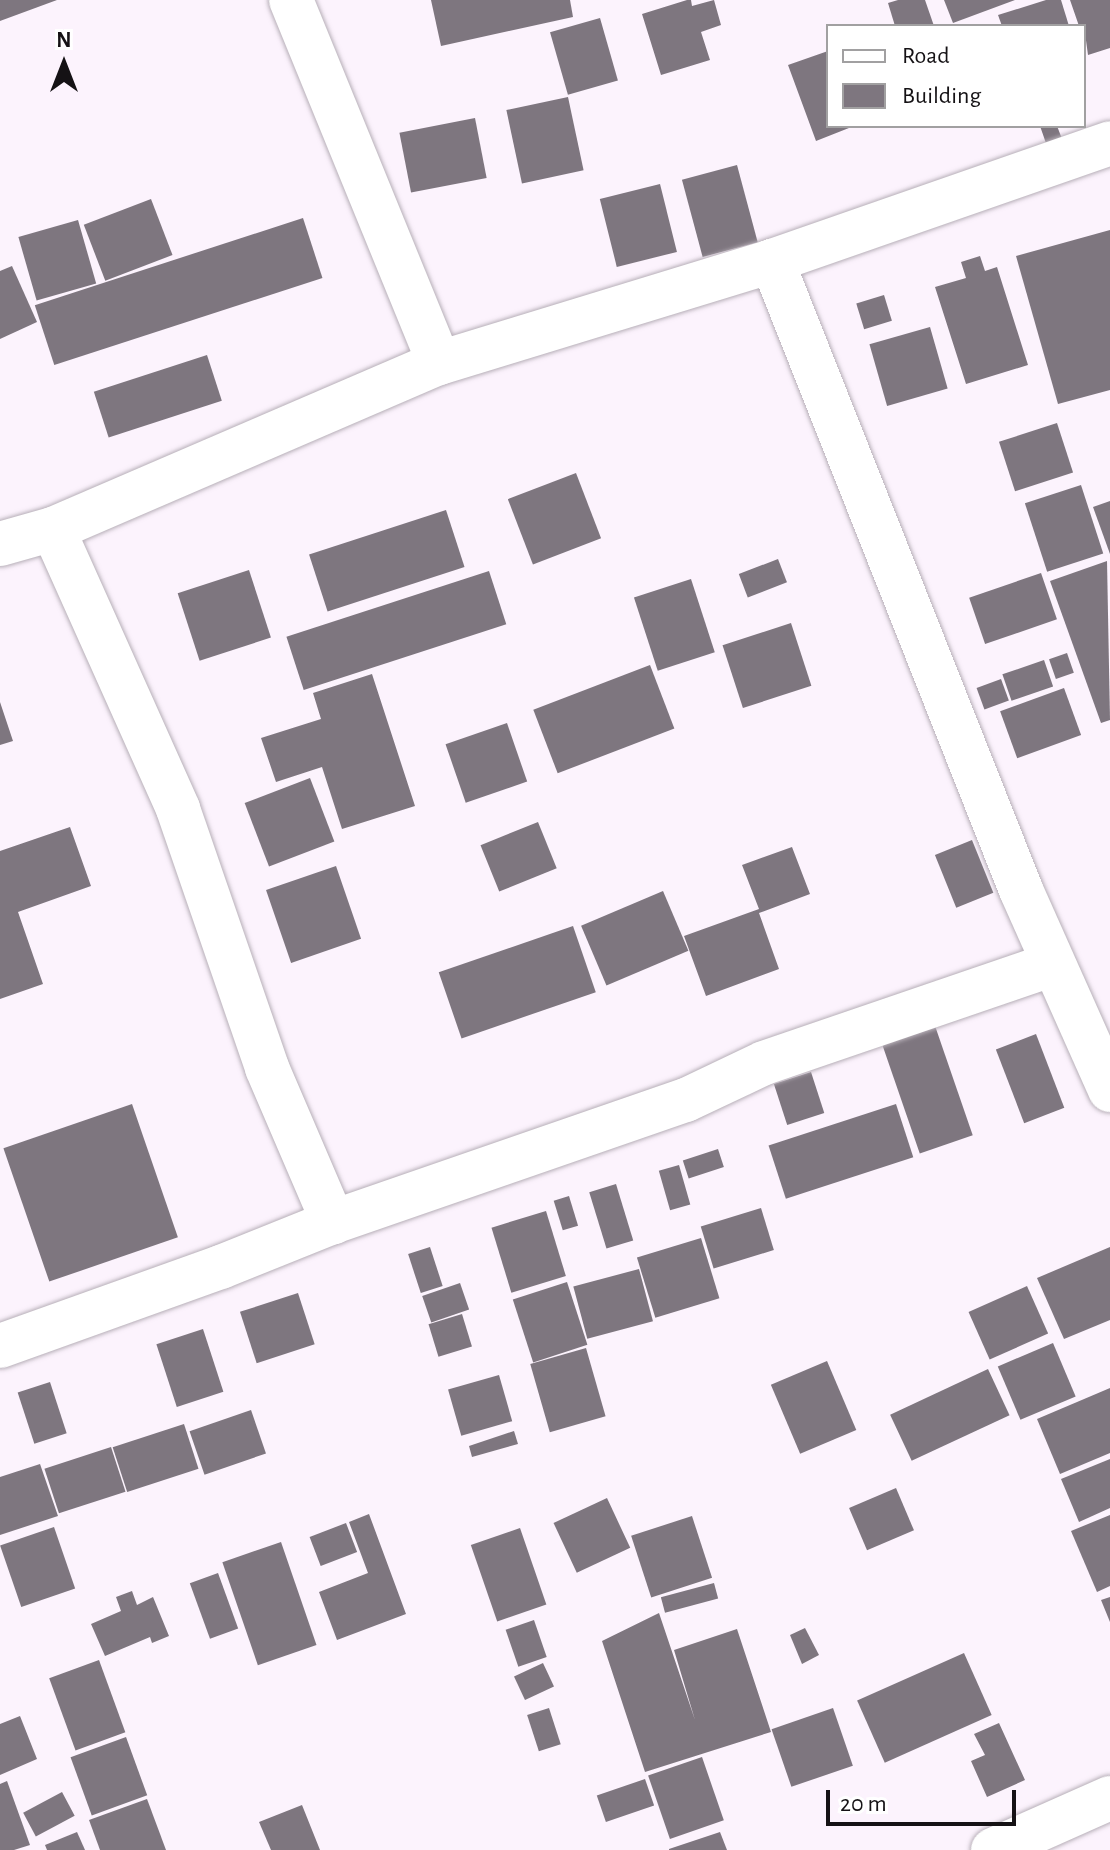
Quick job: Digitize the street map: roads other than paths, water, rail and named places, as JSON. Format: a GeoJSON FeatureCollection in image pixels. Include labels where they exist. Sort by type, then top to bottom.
{"type":"FeatureCollection","features":[{"type":"Feature","properties":{"kind":"street"},"geometry":{"type":"LineString","coordinates":[[291,0],[439,363]]}},
{"type":"Feature","properties":{"kind":"street"},"geometry":{"type":"LineString","coordinates":[[0,544],[53,529],[439,363],[772,261],[1110,143]]}},
{"type":"Feature","properties":{"kind":"street"},"geometry":{"type":"LineString","coordinates":[[772,261],[876,520],[913,625],[1053,964],[1110,1090]]}},
{"type":"Feature","properties":{"kind":"street"},"geometry":{"type":"LineString","coordinates":[[53,529],[178,809],[267,1068],[333,1222]]}},
{"type":"Feature","properties":{"kind":"street"},"geometry":{"type":"LineString","coordinates":[[0,1346],[221,1267],[333,1222],[686,1100],[764,1063],[1053,964]]}},
{"type":"Feature","properties":{"kind":"street"},"geometry":{"type":"LineString","coordinates":[[993,1850],[1042,1840],[1110,1798]]}}]}
